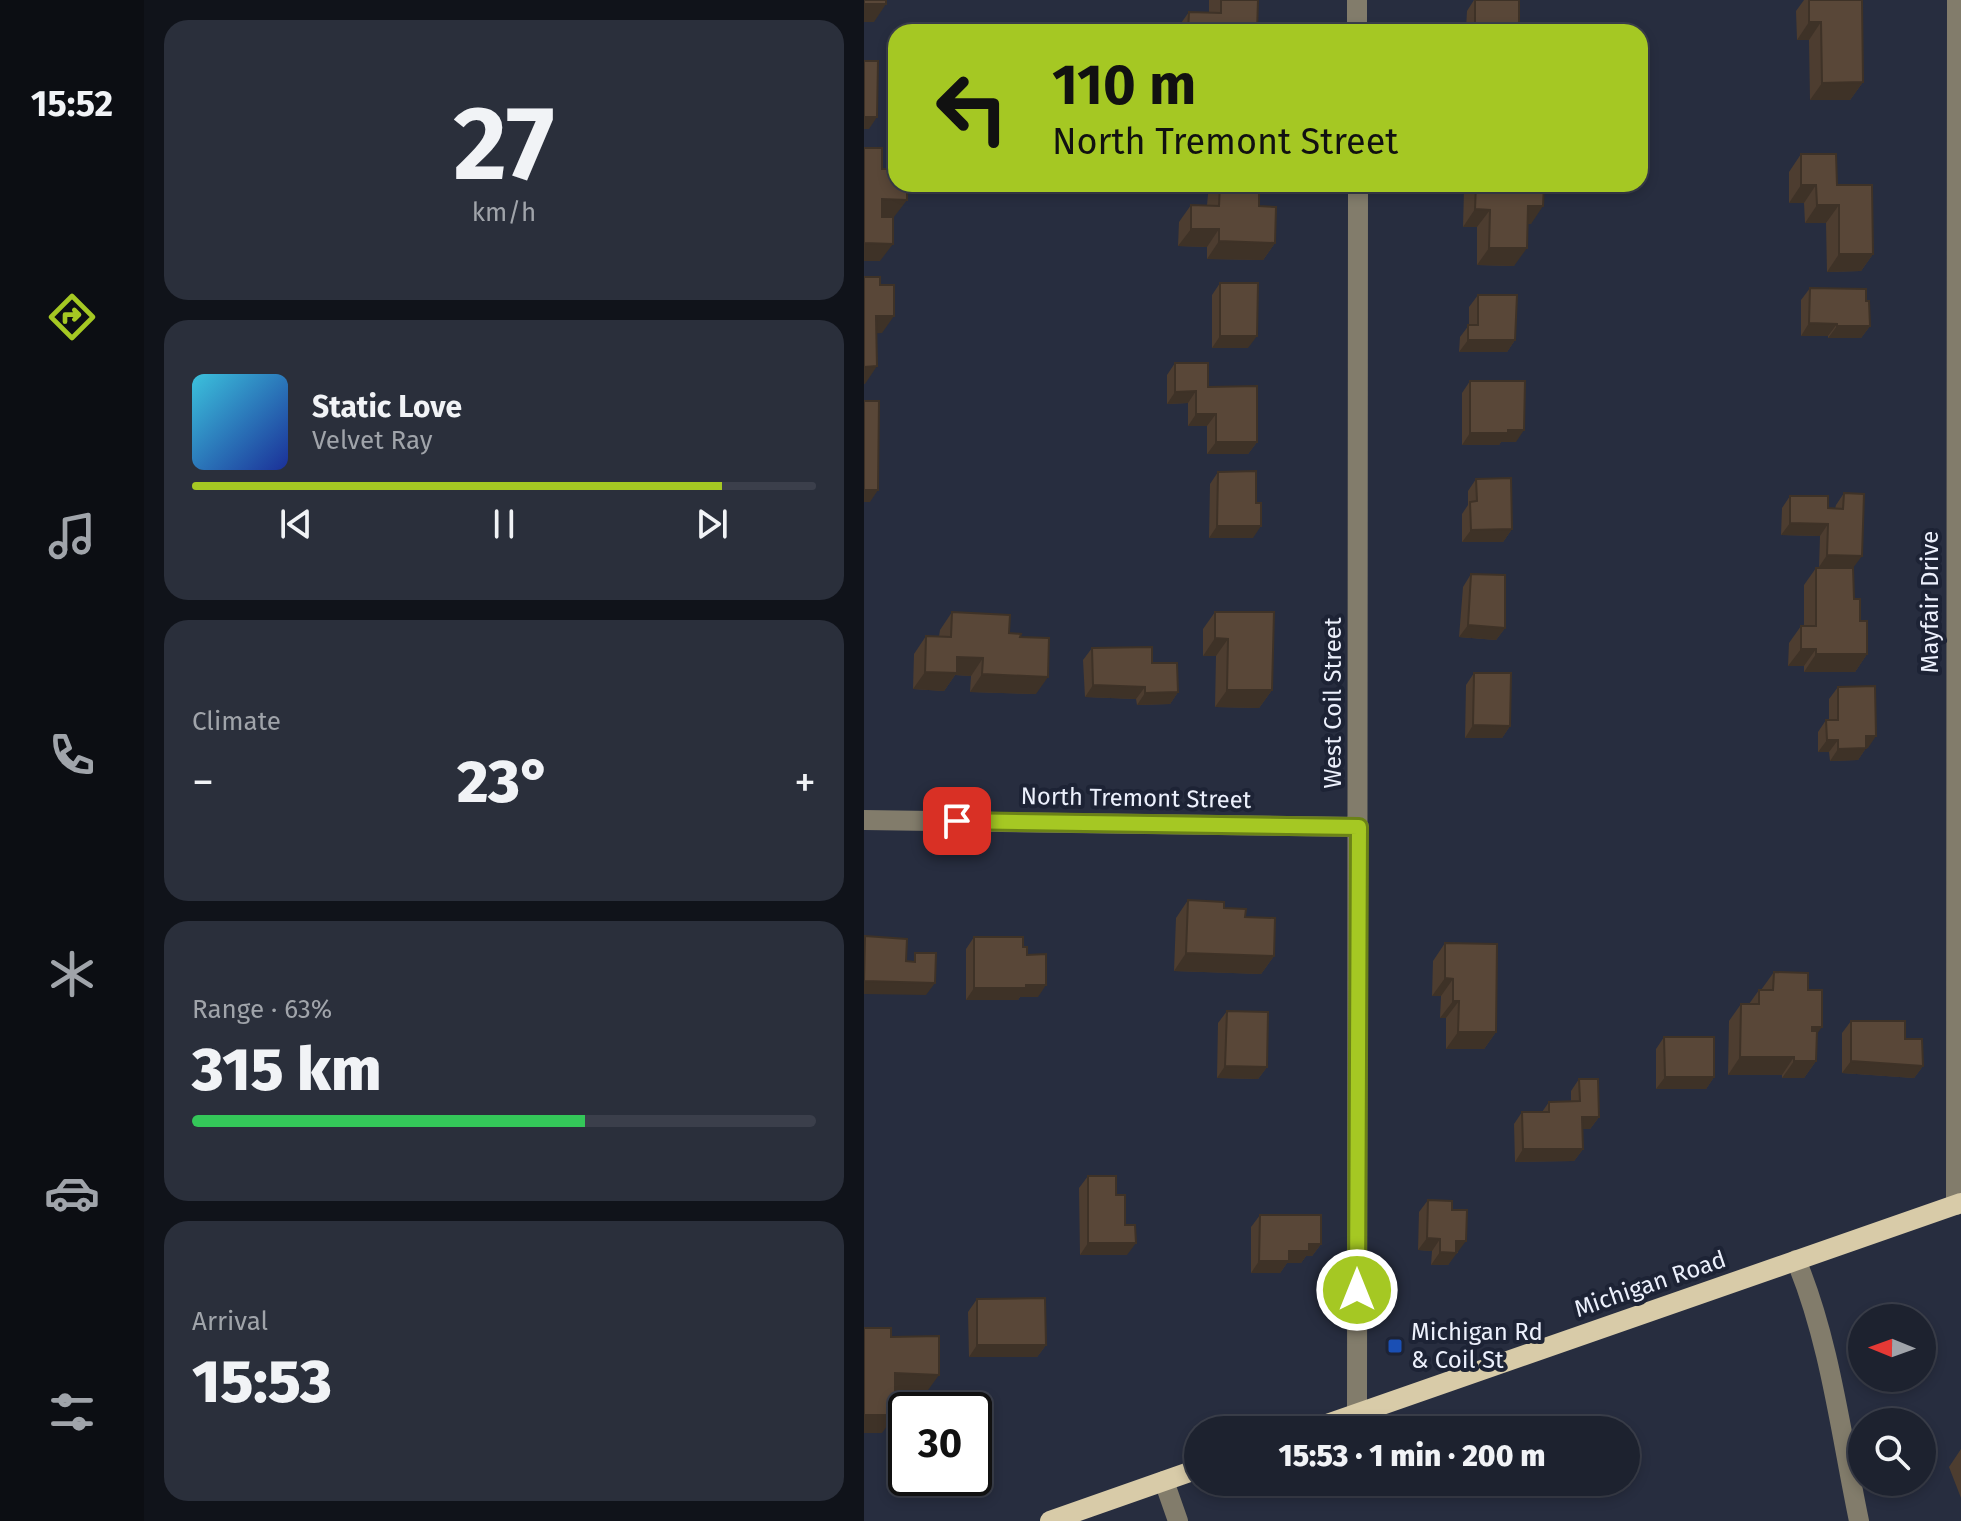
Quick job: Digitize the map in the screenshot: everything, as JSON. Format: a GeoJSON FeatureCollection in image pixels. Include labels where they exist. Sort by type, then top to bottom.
{"type":"FeatureCollection","features":[{"type":"Feature","properties":{"kind":"main road","name":"Michigan Road"},"geometry":{"type":"LineString","coordinates":[[1351,1416],[1958,1204]]}},
{"type":"Feature","properties":{"kind":"main road"},"geometry":{"type":"LineString","coordinates":[[1050,1521],[1184,1474]]}},
{"type":"Feature","properties":{"kind":"street"},"geometry":{"type":"LineString","coordinates":[[1357,0],[1357,24]]}},
{"type":"Feature","properties":{"kind":"street","name":"Mayfair Drive"},"geometry":{"type":"LineString","coordinates":[[1957,0],[1958,1204]]}},
{"type":"Feature","properties":{"kind":"street","name":"West Coil Street"},"geometry":{"type":"LineString","coordinates":[[1357,1414],[1358,192]]}},
{"type":"Feature","properties":{"kind":"street","name":"North Tremont Street"},"geometry":{"type":"LineString","coordinates":[[864,820],[1359,827]]}},
{"type":"Feature","properties":{"kind":"street"},"geometry":{"type":"LineString","coordinates":[[1796,1260],[1821,1338],[1859,1521]]}},
{"type":"Feature","properties":{"kind":"street"},"geometry":{"type":"LineString","coordinates":[[1164,1481],[1178,1521]]}},
{"type":"Feature","properties":{"kind":"building"},"geometry":{"type":"Polygon","coordinates":[[[864,0],[886,0],[886,4],[864,4],[864,0]]]}},
{"type":"Feature","properties":{"kind":"building"},"geometry":{"type":"Polygon","coordinates":[[[1221,0],[1258,0],[1257,24],[1188,24],[1189,12],[1221,13],[1221,0]]]}},
{"type":"Feature","properties":{"kind":"building"},"geometry":{"type":"Polygon","coordinates":[[[1475,0],[1519,0],[1519,23],[1533,23],[1533,24],[1475,24],[1475,0]]]}},
{"type":"Feature","properties":{"kind":"building"},"geometry":{"type":"Polygon","coordinates":[[[1809,0],[1862,0],[1863,82],[1822,83],[1821,22],[1809,22],[1809,0]]]}},
{"type":"Feature","properties":{"kind":"building"},"geometry":{"type":"Polygon","coordinates":[[[864,61],[878,61],[877,117],[864,117],[864,61]]]}},
{"type":"Feature","properties":{"kind":"building"},"geometry":{"type":"Polygon","coordinates":[[[864,148],[882,148],[882,169],[888,169],[888,192],[907,192],[907,200],[882,199],[882,217],[893,217],[893,244],[864,243],[864,148]]]}},
{"type":"Feature","properties":{"kind":"building"},"geometry":{"type":"Polygon","coordinates":[[[1801,154],[1836,154],[1837,185],[1872,185],[1873,254],[1839,254],[1839,205],[1817,205],[1816,185],[1801,185],[1801,154]]]}},
{"type":"Feature","properties":{"kind":"building"},"geometry":{"type":"Polygon","coordinates":[[[1220,192],[1259,192],[1259,206],[1276,207],[1275,243],[1219,241],[1219,229],[1191,229],[1191,205],[1219,206],[1220,192]]]}},
{"type":"Feature","properties":{"kind":"building"},"geometry":{"type":"Polygon","coordinates":[[[1476,192],[1544,192],[1543,206],[1528,206],[1527,248],[1489,248],[1490,210],[1475,209],[1476,192]]]}},
{"type":"Feature","properties":{"kind":"building"},"geometry":{"type":"Polygon","coordinates":[[[864,277],[880,277],[880,285],[894,285],[894,316],[876,316],[877,366],[864,367],[864,277]]]}},
{"type":"Feature","properties":{"kind":"building"},"geometry":{"type":"Polygon","coordinates":[[[1220,283],[1258,283],[1257,336],[1220,336],[1220,283]]]}},
{"type":"Feature","properties":{"kind":"building"},"geometry":{"type":"Polygon","coordinates":[[[1810,288],[1866,289],[1870,326],[1809,323],[1810,288]]]}},
{"type":"Feature","properties":{"kind":"building"},"geometry":{"type":"Polygon","coordinates":[[[1478,295],[1517,295],[1515,340],[1468,340],[1468,325],[1478,325],[1478,295]]]}},
{"type":"Feature","properties":{"kind":"building"},"geometry":{"type":"Polygon","coordinates":[[[1175,363],[1208,363],[1208,387],[1257,386],[1257,442],[1216,442],[1216,414],[1196,414],[1196,391],[1175,392],[1175,363]]]}},
{"type":"Feature","properties":{"kind":"building"},"geometry":{"type":"Polygon","coordinates":[[[1470,381],[1525,381],[1524,430],[1470,433],[1470,381]]]}},
{"type":"Feature","properties":{"kind":"building"},"geometry":{"type":"Polygon","coordinates":[[[864,401],[879,401],[878,490],[864,490],[864,401]]]}},
{"type":"Feature","properties":{"kind":"building"},"geometry":{"type":"Polygon","coordinates":[[[1256,471],[1256,503],[1261,503],[1261,526],[1217,526],[1218,472],[1256,471]]]}},
{"type":"Feature","properties":{"kind":"building"},"geometry":{"type":"Polygon","coordinates":[[[1511,478],[1512,529],[1471,530],[1470,502],[1477,501],[1476,479],[1511,478]]]}},
{"type":"Feature","properties":{"kind":"building"},"geometry":{"type":"Polygon","coordinates":[[[1844,493],[1864,494],[1862,556],[1827,555],[1828,524],[1790,523],[1790,496],[1828,496],[1828,508],[1843,509],[1844,493]]]}},
{"type":"Feature","properties":{"kind":"building"},"geometry":{"type":"Polygon","coordinates":[[[1816,568],[1853,568],[1854,599],[1860,599],[1860,621],[1867,621],[1867,654],[1816,654],[1816,649],[1801,649],[1801,626],[1816,626],[1816,568]]]}},
{"type":"Feature","properties":{"kind":"building"},"geometry":{"type":"Polygon","coordinates":[[[1471,574],[1505,575],[1505,628],[1468,625],[1471,574]]]}},
{"type":"Feature","properties":{"kind":"building"},"geometry":{"type":"Polygon","coordinates":[[[952,612],[1010,615],[1009,633],[1021,634],[1020,637],[1049,638],[1048,677],[982,674],[983,658],[957,657],[957,673],[925,672],[926,636],[951,637],[952,612]]]}},
{"type":"Feature","properties":{"kind":"building"},"geometry":{"type":"Polygon","coordinates":[[[1215,612],[1274,612],[1272,690],[1227,690],[1228,639],[1215,638],[1215,612]]]}},
{"type":"Feature","properties":{"kind":"building"},"geometry":{"type":"Polygon","coordinates":[[[1152,647],[1152,663],[1177,663],[1178,692],[1145,693],[1145,687],[1093,685],[1092,648],[1152,647]]]}},
{"type":"Feature","properties":{"kind":"building"},"geometry":{"type":"Polygon","coordinates":[[[1474,673],[1511,673],[1510,726],[1473,725],[1474,673]]]}},
{"type":"Feature","properties":{"kind":"building"},"geometry":{"type":"Polygon","coordinates":[[[1875,686],[1876,736],[1866,736],[1866,748],[1838,749],[1838,740],[1827,740],[1826,720],[1838,720],[1838,687],[1875,686]]]}},
{"type":"Feature","properties":{"kind":"building"},"geometry":{"type":"Polygon","coordinates":[[[1188,900],[1224,902],[1224,908],[1246,909],[1245,917],[1275,918],[1274,956],[1186,953],[1188,900]]]}},
{"type":"Feature","properties":{"kind":"building"},"geometry":{"type":"Polygon","coordinates":[[[865,936],[907,939],[906,961],[915,962],[915,953],[936,953],[935,983],[864,981],[865,936]]]}},
{"type":"Feature","properties":{"kind":"building"},"geometry":{"type":"Polygon","coordinates":[[[974,937],[1023,937],[1027,955],[1046,954],[1046,985],[974,988],[974,937]]]}},
{"type":"Feature","properties":{"kind":"building"},"geometry":{"type":"Polygon","coordinates":[[[1445,943],[1497,944],[1496,1032],[1458,1032],[1459,1001],[1453,1001],[1453,979],[1445,978],[1445,943]]]}},
{"type":"Feature","properties":{"kind":"building"},"geometry":{"type":"Polygon","coordinates":[[[1774,972],[1808,973],[1808,990],[1822,990],[1822,1027],[1812,1027],[1812,1031],[1817,1031],[1816,1061],[1794,1061],[1794,1057],[1740,1057],[1741,1004],[1759,1004],[1759,990],[1773,990],[1774,972]]]}},
{"type":"Feature","properties":{"kind":"building"},"geometry":{"type":"Polygon","coordinates":[[[1227,1011],[1268,1012],[1267,1067],[1225,1066],[1227,1011]]]}},
{"type":"Feature","properties":{"kind":"building"},"geometry":{"type":"Polygon","coordinates":[[[1851,1021],[1905,1021],[1905,1039],[1922,1039],[1923,1066],[1851,1061],[1851,1021]]]}},
{"type":"Feature","properties":{"kind":"building"},"geometry":{"type":"Polygon","coordinates":[[[1664,1037],[1714,1037],[1714,1077],[1665,1077],[1664,1037]]]}},
{"type":"Feature","properties":{"kind":"building"},"geometry":{"type":"Polygon","coordinates":[[[1579,1079],[1598,1079],[1599,1117],[1582,1117],[1583,1149],[1523,1149],[1522,1112],[1549,1112],[1549,1102],[1580,1101],[1579,1079]]]}},
{"type":"Feature","properties":{"kind":"building"},"geometry":{"type":"Polygon","coordinates":[[[1088,1176],[1116,1176],[1116,1195],[1125,1195],[1125,1225],[1135,1225],[1136,1243],[1088,1243],[1088,1176]]]}},
{"type":"Feature","properties":{"kind":"building"},"geometry":{"type":"Polygon","coordinates":[[[1428,1200],[1452,1201],[1452,1210],[1467,1210],[1466,1241],[1456,1241],[1456,1253],[1440,1252],[1440,1239],[1427,1238],[1428,1200]]]}},
{"type":"Feature","properties":{"kind":"building"},"geometry":{"type":"Polygon","coordinates":[[[1260,1215],[1321,1215],[1321,1244],[1309,1244],[1309,1251],[1289,1251],[1289,1261],[1259,1261],[1260,1215]]]}},
{"type":"Feature","properties":{"kind":"building"},"geometry":{"type":"Polygon","coordinates":[[[1045,1298],[1046,1345],[977,1345],[977,1299],[1045,1298]]]}},
{"type":"Feature","properties":{"kind":"building"},"geometry":{"type":"Polygon","coordinates":[[[864,1328],[891,1328],[891,1337],[939,1336],[939,1375],[895,1373],[895,1392],[888,1392],[888,1415],[864,1415],[864,1328]]]}},
{"type":"Feature","properties":{"kind":"place","name":"Michigan Rd & Coil St"},"geometry":{"type":"Point","coordinates":[1395,1346]}},
{"type":"Feature","properties":{"kind":"route"},"geometry":{"type":"LineString","coordinates":[[957,821],[1359,827],[1357,1290]]}}]}
